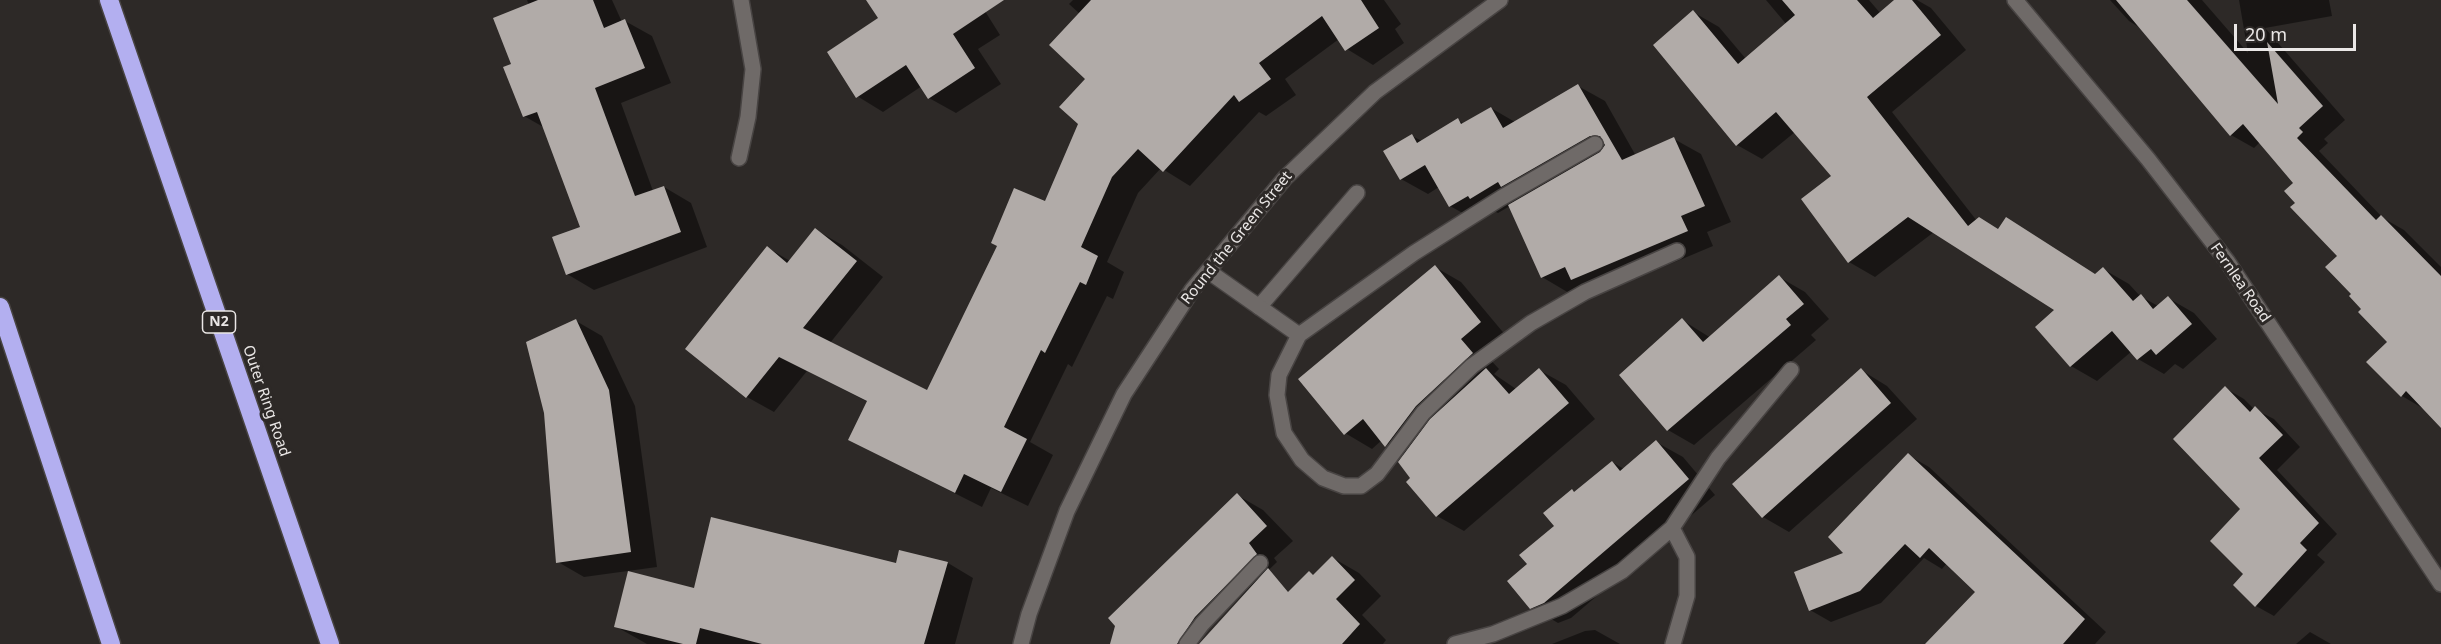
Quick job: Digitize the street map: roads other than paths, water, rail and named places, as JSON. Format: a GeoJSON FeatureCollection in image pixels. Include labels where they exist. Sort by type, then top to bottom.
{"type":"FeatureCollection","features":[{"type":"Feature","properties":{"kind":"highway","name":"Outer Ring Road"},"geometry":{"type":"LineString","coordinates":[[109,0],[330,644]]}},
{"type":"Feature","properties":{"kind":"highway"},"geometry":{"type":"LineString","coordinates":[[0,307],[111,644]]}},
{"type":"Feature","properties":{"kind":"street"},"geometry":{"type":"LineString","coordinates":[[739,158],[748,117],[753,69],[741,0]]}},
{"type":"Feature","properties":{"kind":"street","name":"Round the Green Street"},"geometry":{"type":"LineString","coordinates":[[1021,644],[1029,614],[1067,511],[1124,394],[1192,290],[1285,178],[1376,92],[1500,0]]}},
{"type":"Feature","properties":{"kind":"street","name":"Fernlea Road"},"geometry":{"type":"LineString","coordinates":[[2015,0],[2148,159],[2227,261],[2441,584]]}},
{"type":"Feature","properties":{"kind":"street"},"geometry":{"type":"LineString","coordinates":[[1595,144],[1414,252],[1299,335],[1279,375],[1277,394],[1284,433],[1302,460],[1323,478],[1344,486],[1361,486],[1377,474],[1423,413],[1481,360],[1531,323],[1584,292],[1677,250]]}},
{"type":"Feature","properties":{"kind":"street"},"geometry":{"type":"LineString","coordinates":[[1259,307],[1357,193]]}},
{"type":"Feature","properties":{"kind":"street"},"geometry":{"type":"LineString","coordinates":[[1208,271],[1299,335]]}},
{"type":"Feature","properties":{"kind":"street"},"geometry":{"type":"LineString","coordinates":[[1455,644],[1493,634],[1562,606],[1622,571],[1672,528],[1718,458],[1791,370]]}},
{"type":"Feature","properties":{"kind":"street"},"geometry":{"type":"LineString","coordinates":[[1672,528],[1687,557],[1688,596],[1673,644]]}},
{"type":"Feature","properties":{"kind":"street"},"geometry":{"type":"LineString","coordinates":[[1187,644],[1202,624],[1260,563]]}}]}
